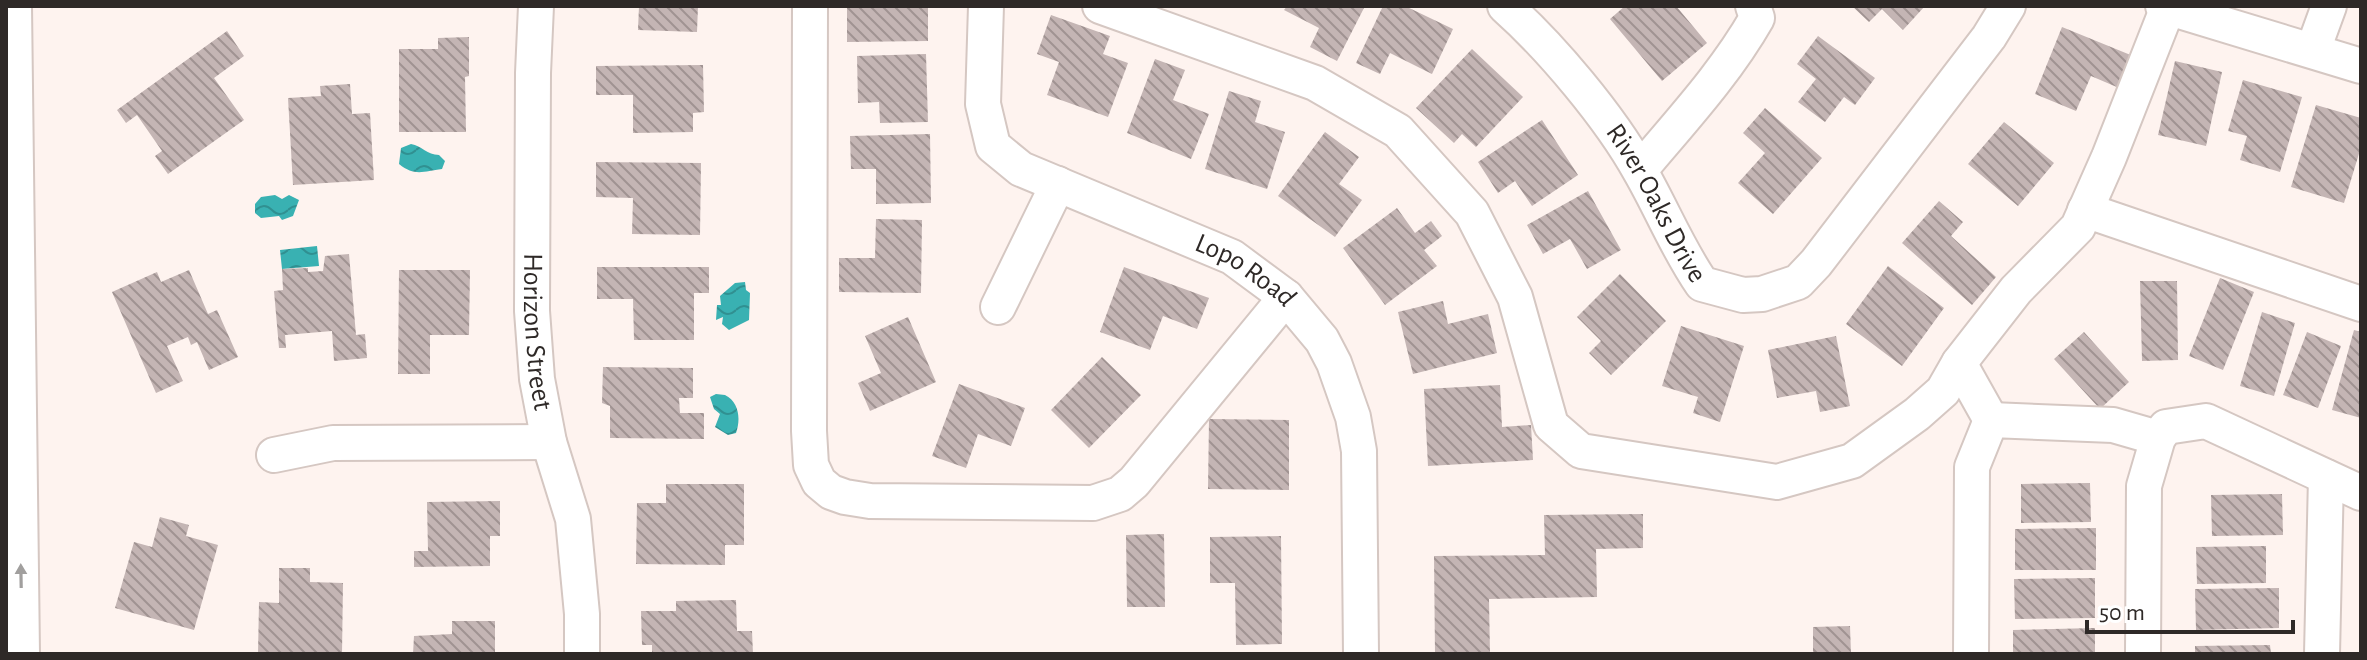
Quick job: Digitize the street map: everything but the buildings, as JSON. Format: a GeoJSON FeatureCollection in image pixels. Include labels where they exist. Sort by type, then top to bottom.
{"type":"FeatureCollection","features":[{"type":"Feature","properties":{"kind":"street"},"geometry":{"type":"LineString","coordinates":[[14,6],[22,654]]}},
{"type":"Feature","properties":{"kind":"street","name":"Horizon Street"},"geometry":{"type":"LineString","coordinates":[[536,6],[532,311],[537,379],[549,442],[573,519],[582,614],[582,654]]}},
{"type":"Feature","properties":{"kind":"street"},"geometry":{"type":"LineString","coordinates":[[810,6],[809,431],[811,465],[819,482],[831,492],[870,501],[1093,503],[1120,494],[1134,482],[1286,297]]}},
{"type":"Feature","properties":{"kind":"street","name":"Lopo Road"},"geometry":{"type":"LineString","coordinates":[[986,6],[983,104],[993,146],[1021,169],[1232,257],[1286,297],[1328,352],[1353,417],[1359,451],[1361,654]]}},
{"type":"Feature","properties":{"kind":"street"},"geometry":{"type":"LineString","coordinates":[[1100,6],[1315,83],[1398,131],[1472,213],[1515,297],[1551,425],[1581,451],[1777,482],[1852,461],[1917,414],[1943,391],[1959,363],[2016,290],[2078,227],[2109,157],[2166,7],[2361,66]]}},
{"type":"Feature","properties":{"kind":"street","name":"River Oaks Drive"},"geometry":{"type":"LineString","coordinates":[[1505,6],[1543,43],[1603,117],[1640,170],[1683,257],[1702,284],[1743,295],[1762,294],[1798,282],[1816,263],[1989,37],[2008,6]]}},
{"type":"Feature","properties":{"kind":"street"},"geometry":{"type":"LineString","coordinates":[[1640,170],[1741,46],[1757,18],[1753,6]]}},
{"type":"Feature","properties":{"kind":"street"},"geometry":{"type":"LineString","coordinates":[[2313,50],[2329,6]]}},
{"type":"Feature","properties":{"kind":"street"},"geometry":{"type":"LineString","coordinates":[[998,307],[1058,184]]}},
{"type":"Feature","properties":{"kind":"street"},"geometry":{"type":"LineString","coordinates":[[2085,210],[2361,304]]}},
{"type":"Feature","properties":{"kind":"street"},"geometry":{"type":"LineString","coordinates":[[1959,363],[1991,420]]}},
{"type":"Feature","properties":{"kind":"street"},"geometry":{"type":"LineString","coordinates":[[1991,420],[2113,425],[2162,433],[2206,421],[2361,493]]}},
{"type":"Feature","properties":{"kind":"street"},"geometry":{"type":"LineString","coordinates":[[1971,654],[1972,467],[1991,420]]}},
{"type":"Feature","properties":{"kind":"street"},"geometry":{"type":"LineString","coordinates":[[2143,654],[2144,486],[2162,433]]}},
{"type":"Feature","properties":{"kind":"street"},"geometry":{"type":"LineString","coordinates":[[274,455],[333,443],[549,442]]}},
{"type":"Feature","properties":{"kind":"street"},"geometry":{"type":"LineString","coordinates":[[2322,654],[2326,477]]}},
{"type":"Feature","properties":{"kind":"water"},"geometry":{"type":"Polygon","coordinates":[[[411,144],[439,155],[445,161],[442,169],[415,172],[399,164],[401,148],[411,144]]]}},
{"type":"Feature","properties":{"kind":"water"},"geometry":{"type":"Polygon","coordinates":[[[275,195],[282,199],[289,195],[299,200],[293,216],[282,220],[279,216],[261,218],[255,213],[255,204],[261,197],[275,195]]]}},
{"type":"Feature","properties":{"kind":"water"},"geometry":{"type":"Polygon","coordinates":[[[317,246],[319,266],[282,269],[280,250],[317,246]]]}},
{"type":"Feature","properties":{"kind":"water"},"geometry":{"type":"Polygon","coordinates":[[[745,282],[746,290],[750,293],[749,320],[729,330],[722,324],[723,317],[716,320],[717,305],[721,305],[720,296],[735,283],[745,282]]]}},
{"type":"Feature","properties":{"kind":"water"},"geometry":{"type":"Polygon","coordinates":[[[716,394],[730,398],[736,406],[736,433],[728,435],[715,427],[720,414],[714,409],[710,397],[716,394]]]}}]}
